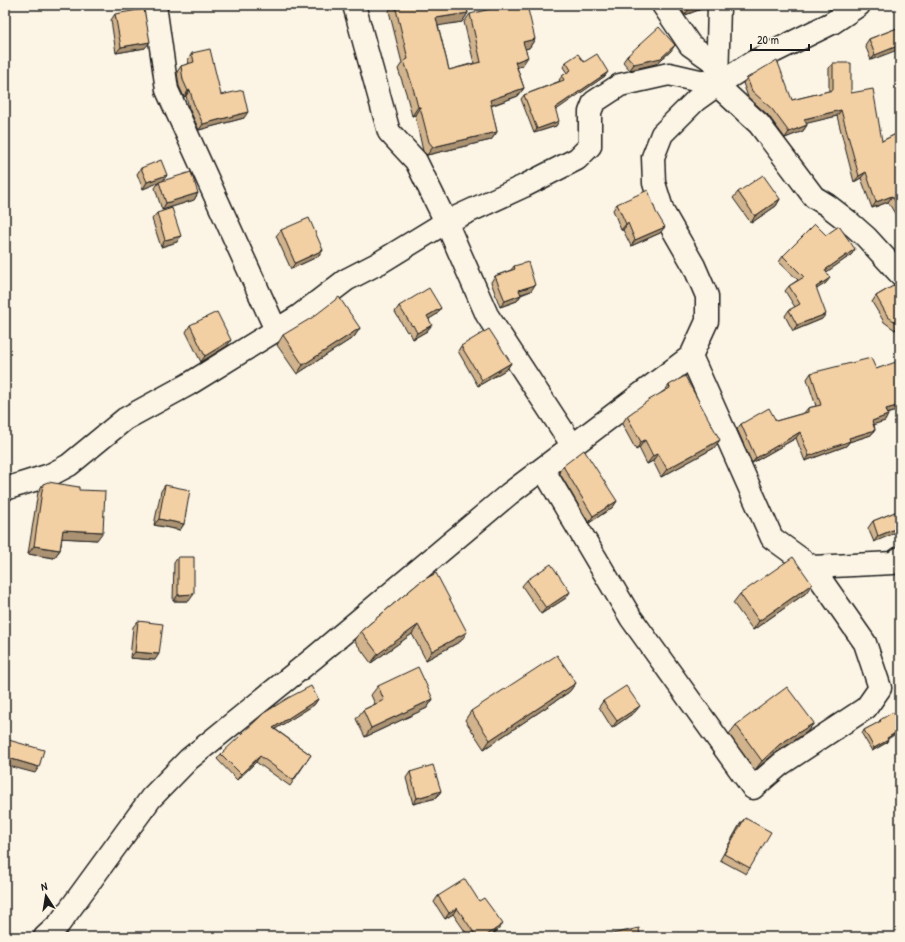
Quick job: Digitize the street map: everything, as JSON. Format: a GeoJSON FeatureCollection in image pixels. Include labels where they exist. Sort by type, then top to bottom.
{"type":"FeatureCollection","features":[{"type":"Feature","properties":{"kind":"street"},"geometry":{"type":"LineString","coordinates":[[155,5],[168,90],[276,330]]}},
{"type":"Feature","properties":{"kind":"street"},"geometry":{"type":"LineString","coordinates":[[354,5],[389,132],[416,161],[446,222],[487,314],[572,446]]}},
{"type":"Feature","properties":{"kind":"street"},"geometry":{"type":"LineString","coordinates":[[663,5],[690,45],[717,74],[759,124],[814,198],[827,205],[849,222],[900,274]]}},
{"type":"Feature","properties":{"kind":"street"},"geometry":{"type":"LineString","coordinates":[[45,937],[59,924],[151,798],[189,759],[315,657],[509,494],[691,356],[707,321],[707,296],[694,266],[663,212],[654,183],[653,157],[662,134],[696,100],[717,74],[718,5]]}},
{"type":"Feature","properties":{"kind":"street"},"geometry":{"type":"LineString","coordinates":[[5,489],[50,475],[69,465],[125,419],[189,384],[299,316],[346,280],[379,263],[446,222],[524,186],[577,159],[590,146],[590,112],[594,102],[620,85],[668,74],[717,74],[754,62],[832,23],[859,5]]}},
{"type":"Feature","properties":{"kind":"street"},"geometry":{"type":"LineString","coordinates":[[542,469],[631,618],[753,788],[781,764],[866,708],[880,688],[865,643],[812,567],[772,538],[742,474],[691,356]]}},
{"type":"Feature","properties":{"kind":"street"},"geometry":{"type":"LineString","coordinates":[[812,567],[893,563],[900,558]]}},
{"type":"Feature","properties":{"kind":"building"},"geometry":{"type":"Polygon","coordinates":[[[395,5],[466,5],[468,13],[436,18],[449,70],[481,62],[470,14],[506,5],[527,5],[535,39],[523,42],[528,57],[515,62],[524,88],[490,100],[497,132],[433,147],[429,142],[420,107],[418,107],[404,61],[408,59],[395,5]]]}},
{"type":"Feature","properties":{"kind":"building"},"geometry":{"type":"Polygon","coordinates":[[[687,5],[699,5],[689,9],[687,5]]]}},
{"type":"Feature","properties":{"kind":"building"},"geometry":{"type":"Polygon","coordinates":[[[144,9],[150,42],[121,47],[115,14],[144,9]]]}},
{"type":"Feature","properties":{"kind":"building"},"geometry":{"type":"Polygon","coordinates":[[[659,27],[675,45],[661,58],[634,64],[627,56],[659,27]]]}},
{"type":"Feature","properties":{"kind":"building"},"geometry":{"type":"Polygon","coordinates":[[[900,27],[900,45],[875,55],[869,39],[900,27]]]}},
{"type":"Feature","properties":{"kind":"building"},"geometry":{"type":"Polygon","coordinates":[[[210,49],[221,95],[243,90],[248,112],[203,124],[193,102],[190,90],[188,91],[183,80],[181,66],[194,62],[192,53],[210,49]]]}},
{"type":"Feature","properties":{"kind":"building"},"geometry":{"type":"Polygon","coordinates":[[[578,54],[584,62],[597,54],[608,72],[555,108],[559,121],[537,129],[524,95],[564,80],[562,76],[571,70],[566,62],[578,54]]]}},
{"type":"Feature","properties":{"kind":"building"},"geometry":{"type":"Polygon","coordinates":[[[777,60],[792,100],[833,90],[833,63],[851,63],[851,93],[873,89],[882,141],[900,132],[900,209],[892,196],[876,202],[866,172],[859,176],[841,110],[804,119],[807,125],[789,132],[772,109],[752,91],[747,78],[777,60]]]}},
{"type":"Feature","properties":{"kind":"building"},"geometry":{"type":"Polygon","coordinates":[[[161,160],[167,175],[147,182],[141,168],[161,160]]]}},
{"type":"Feature","properties":{"kind":"building"},"geometry":{"type":"Polygon","coordinates":[[[191,172],[198,193],[166,203],[159,182],[191,172]]]}},
{"type":"Feature","properties":{"kind":"building"},"geometry":{"type":"Polygon","coordinates":[[[763,175],[780,199],[755,216],[738,192],[763,175]]]}},
{"type":"Feature","properties":{"kind":"building"},"geometry":{"type":"Polygon","coordinates":[[[648,190],[656,212],[665,227],[635,240],[628,223],[626,224],[617,204],[648,190]]]}},
{"type":"Feature","properties":{"kind":"building"},"geometry":{"type":"Polygon","coordinates":[[[172,208],[181,236],[165,240],[157,213],[172,208]]]}},
{"type":"Feature","properties":{"kind":"building"},"geometry":{"type":"Polygon","coordinates":[[[309,218],[323,250],[295,263],[281,230],[309,218]]]}},
{"type":"Feature","properties":{"kind":"building"},"geometry":{"type":"Polygon","coordinates":[[[815,224],[826,235],[839,226],[855,249],[825,270],[830,278],[816,287],[826,314],[797,325],[789,310],[800,304],[789,286],[804,277],[783,256],[815,224]]]}},
{"type":"Feature","properties":{"kind":"building"},"geometry":{"type":"Polygon","coordinates":[[[528,262],[535,285],[519,290],[521,295],[505,301],[495,276],[515,269],[514,266],[528,262]]]}},
{"type":"Feature","properties":{"kind":"building"},"geometry":{"type":"Polygon","coordinates":[[[900,282],[899,324],[888,317],[876,296],[900,282]]]}},
{"type":"Feature","properties":{"kind":"building"},"geometry":{"type":"Polygon","coordinates":[[[429,288],[441,308],[427,316],[432,325],[417,333],[399,306],[429,288]]]}},
{"type":"Feature","properties":{"kind":"building"},"geometry":{"type":"Polygon","coordinates":[[[339,297],[360,328],[303,365],[283,335],[313,317],[339,297]]]}},
{"type":"Feature","properties":{"kind":"building"},"geometry":{"type":"Polygon","coordinates":[[[217,312],[231,340],[205,356],[190,325],[217,312]]]}},
{"type":"Feature","properties":{"kind":"building"},"geometry":{"type":"Polygon","coordinates":[[[489,329],[511,363],[482,380],[461,346],[489,329]]]}},
{"type":"Feature","properties":{"kind":"building"},"geometry":{"type":"Polygon","coordinates":[[[871,358],[876,369],[900,362],[900,405],[886,409],[888,415],[872,421],[875,430],[849,438],[850,441],[809,456],[800,432],[756,458],[741,424],[769,408],[776,421],[808,412],[808,408],[821,405],[811,373],[871,358]]]}},
{"type":"Feature","properties":{"kind":"building"},"geometry":{"type":"Polygon","coordinates":[[[685,376],[720,440],[667,469],[658,453],[653,456],[645,440],[641,442],[627,416],[649,400],[670,388],[669,385],[685,376]]]}},
{"type":"Feature","properties":{"kind":"building"},"geometry":{"type":"Polygon","coordinates":[[[584,450],[617,501],[593,516],[563,466],[584,450]]]}},
{"type":"Feature","properties":{"kind":"building"},"geometry":{"type":"Polygon","coordinates":[[[48,482],[79,487],[79,490],[105,491],[103,532],[63,530],[60,550],[34,546],[43,484],[48,482]]]}},
{"type":"Feature","properties":{"kind":"building"},"geometry":{"type":"Polygon","coordinates":[[[165,485],[190,490],[184,524],[159,519],[165,485]]]}},
{"type":"Feature","properties":{"kind":"building"},"geometry":{"type":"Polygon","coordinates":[[[900,510],[900,527],[878,536],[873,521],[900,510]]]}},
{"type":"Feature","properties":{"kind":"building"},"geometry":{"type":"Polygon","coordinates":[[[178,557],[194,557],[194,594],[178,595],[178,557]]]}},
{"type":"Feature","properties":{"kind":"building"},"geometry":{"type":"Polygon","coordinates":[[[793,557],[812,584],[759,621],[740,594],[793,557]]]}},
{"type":"Feature","properties":{"kind":"building"},"geometry":{"type":"Polygon","coordinates":[[[551,564],[570,592],[546,608],[527,580],[551,564]]]}},
{"type":"Feature","properties":{"kind":"building"},"geometry":{"type":"Polygon","coordinates":[[[436,573],[467,632],[432,651],[418,625],[378,654],[361,631],[420,582],[436,573]]]}},
{"type":"Feature","properties":{"kind":"building"},"geometry":{"type":"Polygon","coordinates":[[[138,621],[163,624],[159,654],[135,652],[138,621]]]}},
{"type":"Feature","properties":{"kind":"building"},"geometry":{"type":"Polygon","coordinates":[[[557,655],[576,683],[490,740],[471,711],[557,655]]]}},
{"type":"Feature","properties":{"kind":"building"},"geometry":{"type":"Polygon","coordinates":[[[418,667],[433,699],[371,728],[363,710],[384,700],[378,686],[418,667]]]}},
{"type":"Feature","properties":{"kind":"building"},"geometry":{"type":"Polygon","coordinates":[[[311,686],[318,699],[273,728],[311,755],[293,780],[260,756],[241,774],[221,754],[264,713],[311,686]]]}},
{"type":"Feature","properties":{"kind":"building"},"geometry":{"type":"Polygon","coordinates":[[[626,686],[640,706],[617,721],[603,701],[626,686]]]}},
{"type":"Feature","properties":{"kind":"building"},"geometry":{"type":"Polygon","coordinates":[[[787,687],[814,723],[780,744],[762,761],[736,725],[787,687]]]}},
{"type":"Feature","properties":{"kind":"building"},"geometry":{"type":"Polygon","coordinates":[[[893,712],[900,723],[900,730],[887,738],[888,740],[874,748],[864,730],[881,721],[880,720],[893,712]]]}},
{"type":"Feature","properties":{"kind":"building"},"geometry":{"type":"Polygon","coordinates":[[[5,739],[44,750],[39,767],[5,757],[5,739]]]}},
{"type":"Feature","properties":{"kind":"building"},"geometry":{"type":"Polygon","coordinates":[[[433,765],[441,791],[417,798],[410,772],[433,765]]]}},
{"type":"Feature","properties":{"kind":"building"},"geometry":{"type":"Polygon","coordinates":[[[745,818],[771,832],[750,868],[724,854],[745,818]]]}},
{"type":"Feature","properties":{"kind":"building"},"geometry":{"type":"Polygon","coordinates":[[[465,879],[479,901],[484,898],[503,924],[484,937],[477,937],[457,908],[449,913],[438,896],[465,879]]]}},
{"type":"Feature","properties":{"kind":"building"},"geometry":{"type":"Polygon","coordinates":[[[639,928],[640,937],[603,937],[603,936],[639,928]]]}}]}
